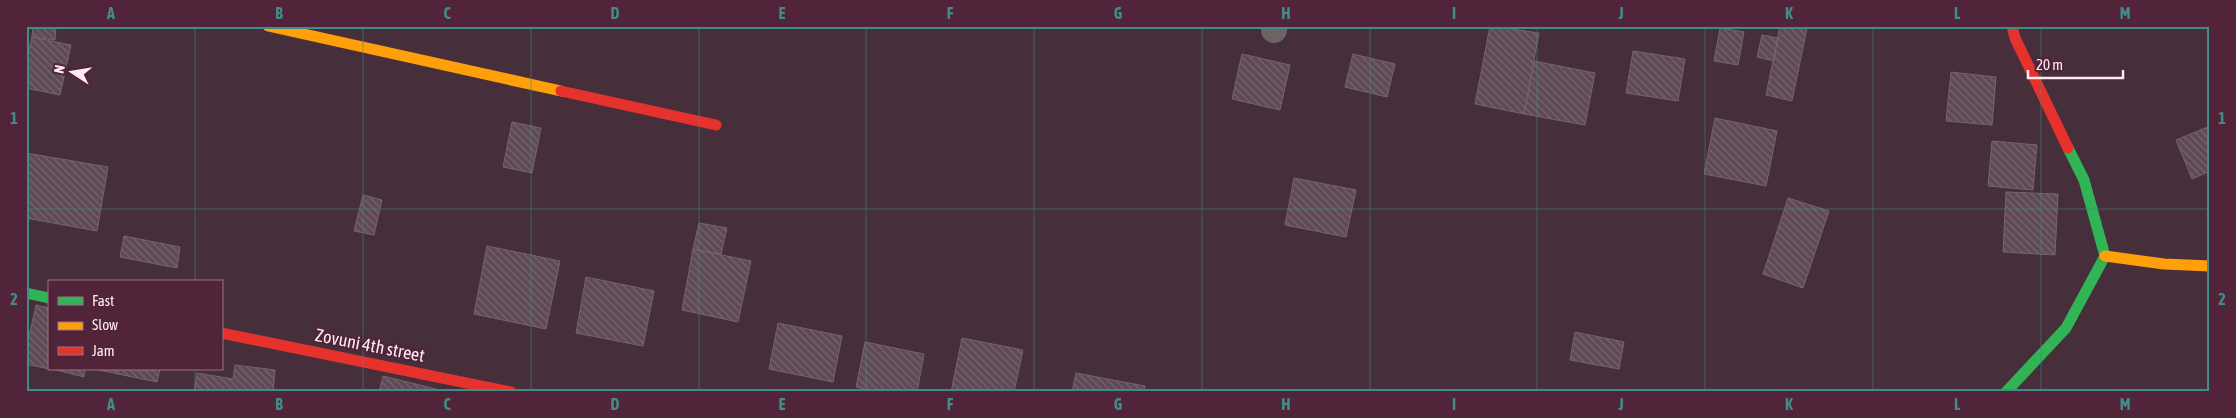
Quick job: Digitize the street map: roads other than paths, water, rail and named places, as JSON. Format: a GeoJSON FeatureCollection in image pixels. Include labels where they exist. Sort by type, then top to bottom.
{"type":"FeatureCollection","features":[{"type":"Feature","properties":{"kind":"street"},"geometry":{"type":"LineString","coordinates":[[268,26],[716,125]]}},
{"type":"Feature","properties":{"kind":"street"},"geometry":{"type":"LineString","coordinates":[[2006,392],[2066,328],[2105,256],[2084,180],[2015,38],[2012,26]]}},
{"type":"Feature","properties":{"kind":"street"},"geometry":{"type":"LineString","coordinates":[[2105,256],[2164,264],[2210,266]]}},
{"type":"Feature","properties":{"kind":"street"},"geometry":{"type":"LineString","coordinates":[[26,294],[48,298]]}},
{"type":"Feature","properties":{"kind":"street","name":"Zovuni 4th street"},"geometry":{"type":"LineString","coordinates":[[222,333],[511,392]]}}]}
